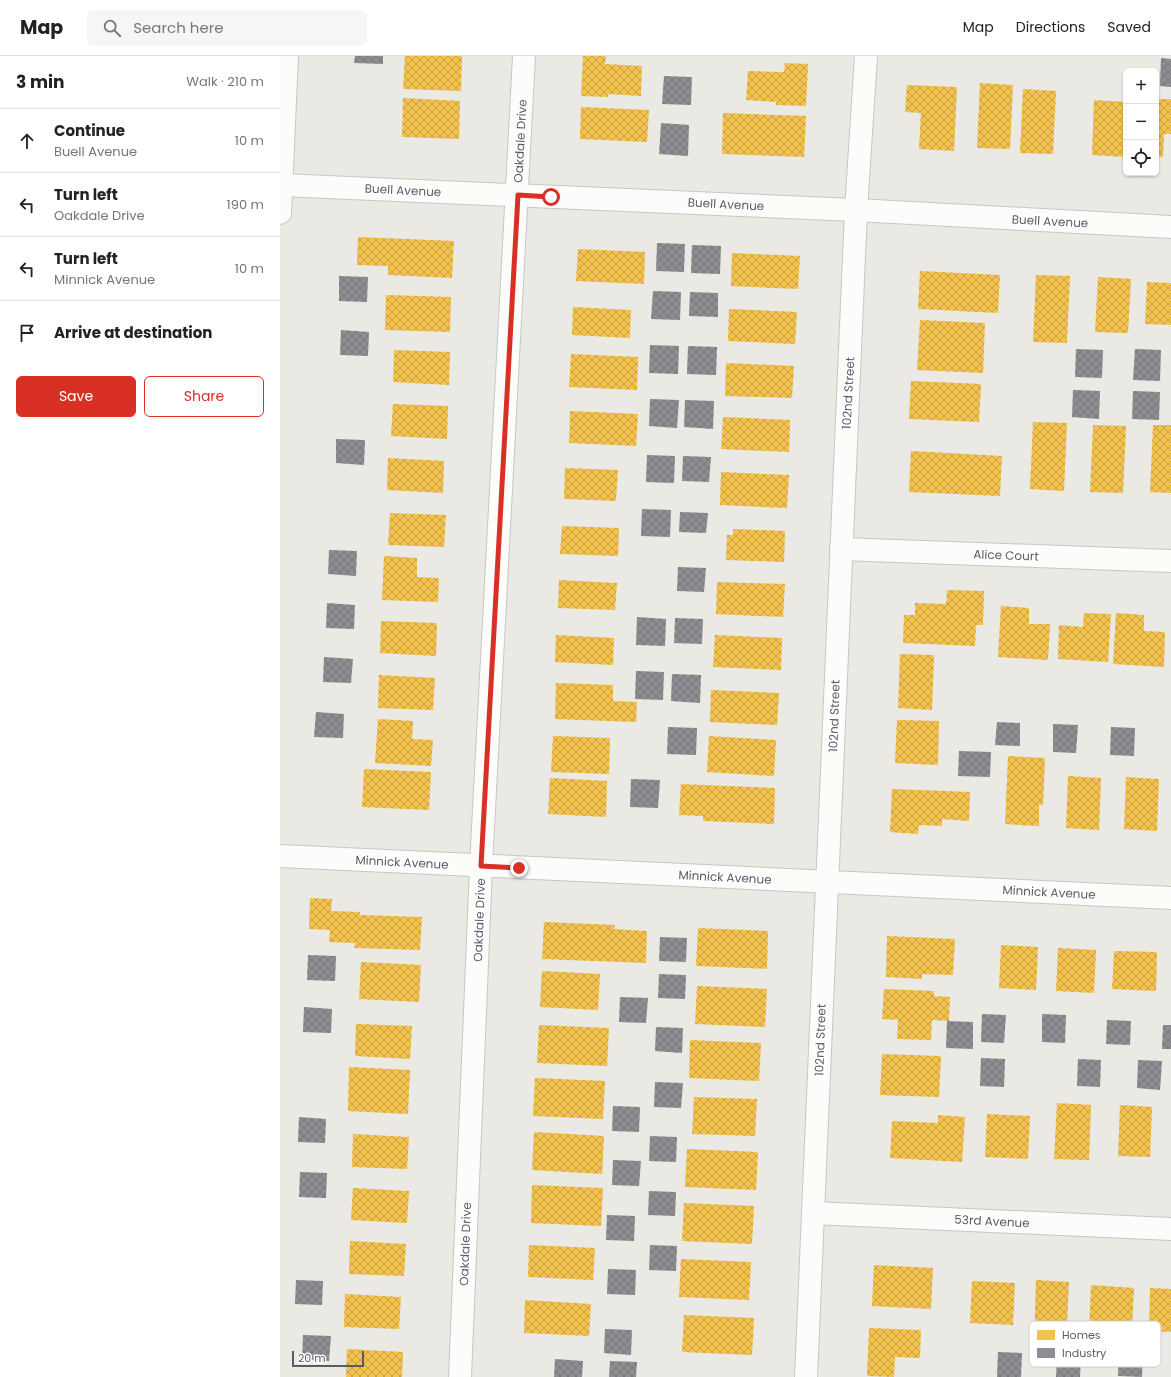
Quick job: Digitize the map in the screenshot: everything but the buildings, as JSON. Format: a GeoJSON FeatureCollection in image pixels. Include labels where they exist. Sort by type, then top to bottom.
{"type":"FeatureCollection","features":[{"type":"Feature","properties":{"kind":"street"},"geometry":{"type":"LineString","coordinates":[[280,213],[287,56]]}},
{"type":"Feature","properties":{"kind":"street","name":"Oakdale Drive"},"geometry":{"type":"LineString","coordinates":[[460,1377],[481,866],[518,195],[524,56]]}},
{"type":"Feature","properties":{"kind":"street","name":"102nd Street"},"geometry":{"type":"LineString","coordinates":[[806,1377],[856,210],[866,56]]}},
{"type":"Feature","properties":{"kind":"street","name":"Buell Avenue"},"geometry":{"type":"LineString","coordinates":[[281,185],[856,210],[1171,227]]}},
{"type":"Feature","properties":{"kind":"street","name":"Alice Court"},"geometry":{"type":"LineString","coordinates":[[841,549],[1171,561]]}},
{"type":"Feature","properties":{"kind":"street","name":"Minnick Avenue"},"geometry":{"type":"LineString","coordinates":[[280,856],[1171,898]]}},
{"type":"Feature","properties":{"kind":"street","name":"53rd Avenue"},"geometry":{"type":"LineString","coordinates":[[813,1213],[1171,1229]]}},
{"type":"Feature","properties":{"kind":"route"},"geometry":{"type":"LineString","coordinates":[[519,868],[481,866],[518,195],[551,197]]}}]}
